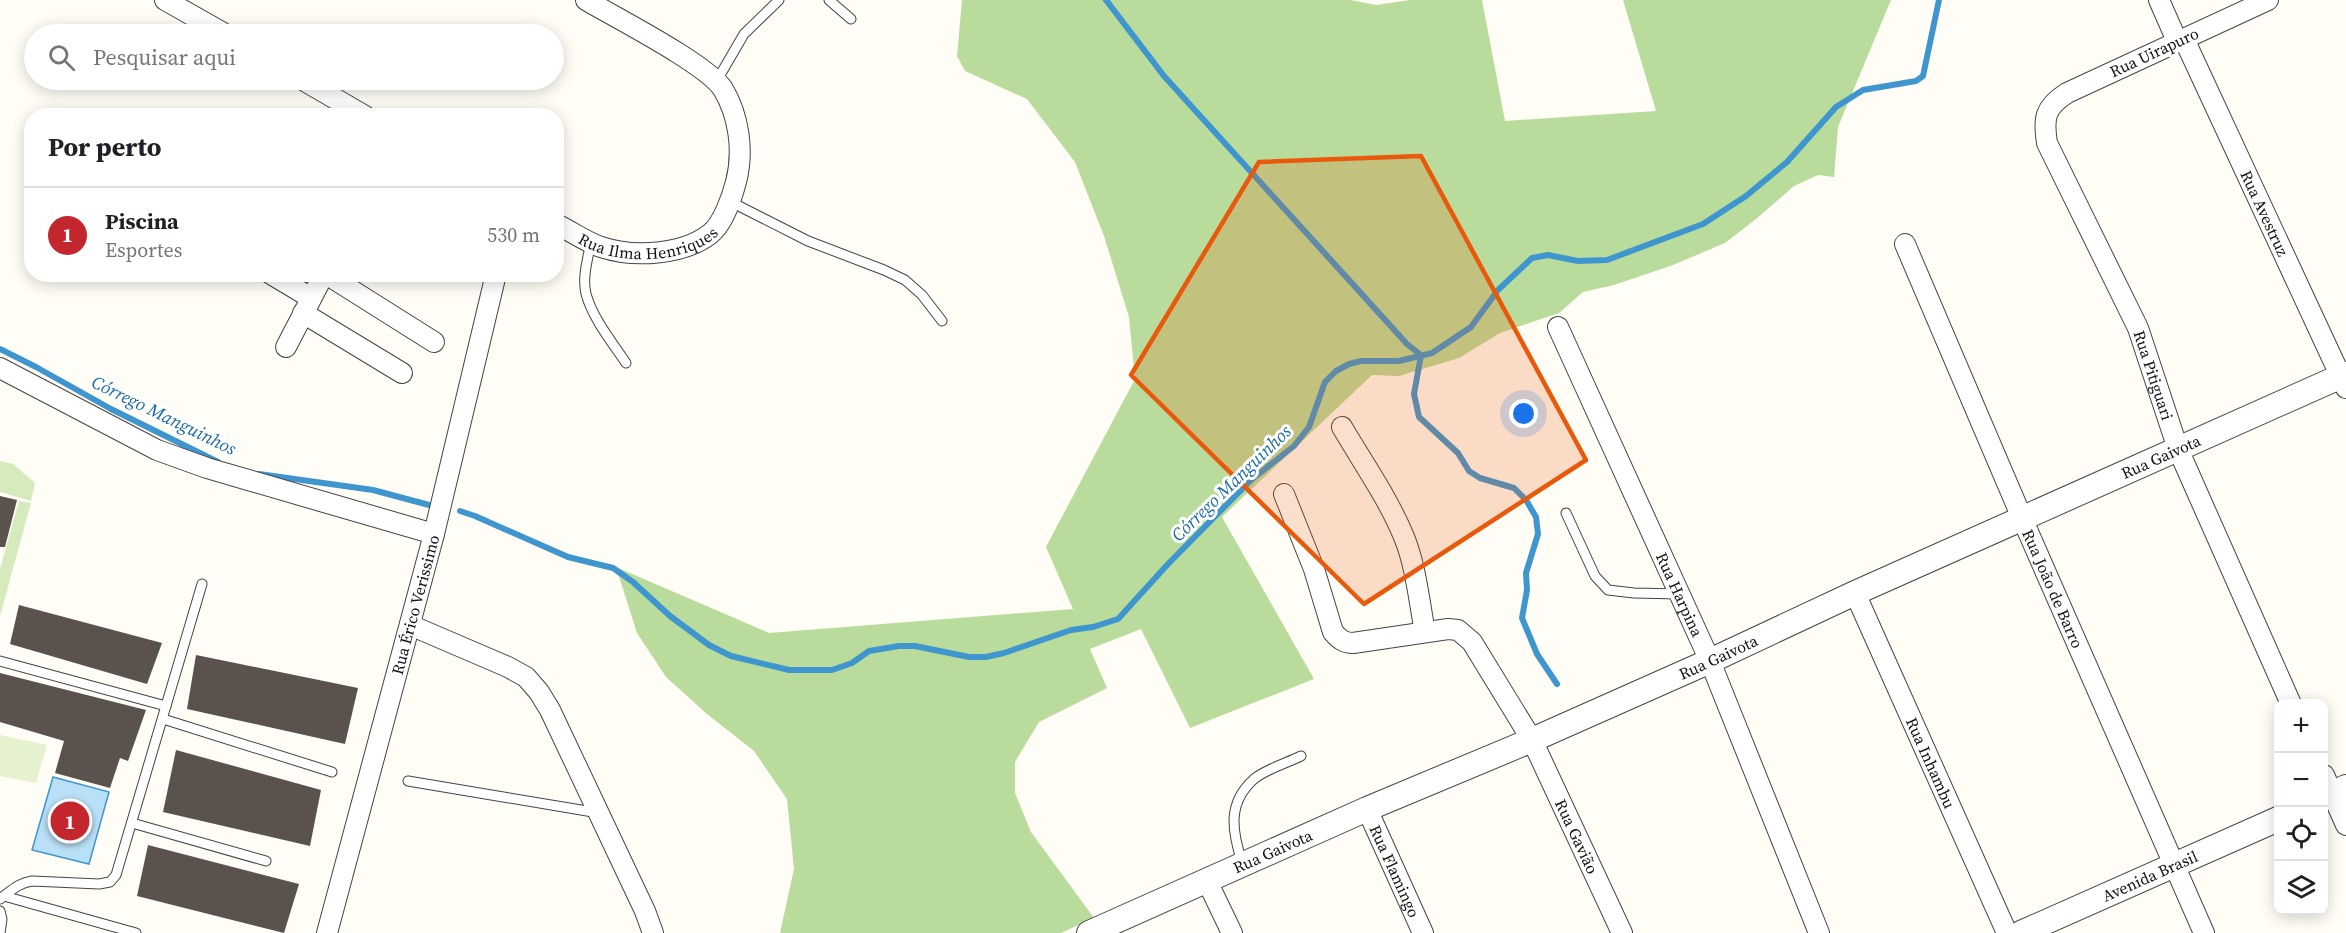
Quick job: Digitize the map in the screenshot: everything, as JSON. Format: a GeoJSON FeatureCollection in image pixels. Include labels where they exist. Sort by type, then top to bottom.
{"type":"FeatureCollection","features":[{"type":"Feature","properties":{"kind":"street"},"geometry":{"type":"LineString","coordinates":[[165,0],[207,24]]}},
{"type":"Feature","properties":{"kind":"street","name":"Rua Ilma Henriques"},"geometry":{"type":"LineString","coordinates":[[564,228],[601,247],[641,253],[680,250],[712,233],[731,202],[740,169],[740,140],[733,112],[722,88],[705,71],[586,0]]}},
{"type":"Feature","properties":{"kind":"street","name":"Rua Avestruz"},"geometry":{"type":"LineString","coordinates":[[2159,0],[2181,40],[2344,380]]}},
{"type":"Feature","properties":{"kind":"street","name":"Rua Uirapuro"},"geometry":{"type":"LineString","coordinates":[[2047,113],[2053,102],[2067,93],[2268,0]]}},
{"type":"Feature","properties":{"kind":"street"},"geometry":{"type":"LineString","coordinates":[[320,90],[351,108]]}},
{"type":"Feature","properties":{"kind":"street","name":"Rua Pitiguari"},"geometry":{"type":"LineString","coordinates":[[2047,113],[2044,126],[2048,143],[2138,328],[2178,449],[2290,699]]}},
{"type":"Feature","properties":{"kind":"street","name":"Rua João de Barro"},"geometry":{"type":"LineString","coordinates":[[1905,243],[2022,518],[2204,933]]}},
{"type":"Feature","properties":{"kind":"street"},"geometry":{"type":"LineString","coordinates":[[280,282],[307,306],[402,373]]}},
{"type":"Feature","properties":{"kind":"street"},"geometry":{"type":"LineString","coordinates":[[286,347],[320,282]]}},
{"type":"Feature","properties":{"kind":"street"},"geometry":{"type":"LineString","coordinates":[[338,282],[434,342]]}},
{"type":"Feature","properties":{"kind":"street","name":"Rua Érico Verissimo"},"geometry":{"type":"LineString","coordinates":[[327,933],[435,529],[494,282]]}},
{"type":"Feature","properties":{"kind":"street","name":"Rua Harpina"},"geometry":{"type":"LineString","coordinates":[[1558,327],[1710,661],[1819,933]]}},
{"type":"Feature","properties":{"kind":"street"},"geometry":{"type":"LineString","coordinates":[[0,368],[157,450],[207,468],[435,529]]}},
{"type":"Feature","properties":{"kind":"street","name":"Rua Gaivota"},"geometry":{"type":"LineString","coordinates":[[1089,933],[1366,808],[1532,740],[1710,661],[1855,593],[2178,449],[2344,380]]}},
{"type":"Feature","properties":{"kind":"street"},"geometry":{"type":"LineString","coordinates":[[1342,427],[1405,538],[1425,632]]}},
{"type":"Feature","properties":{"kind":"street","name":"Rua Gavião"},"geometry":{"type":"LineString","coordinates":[[1284,494],[1314,569],[1333,632],[1338,638],[1345,643],[1353,643],[1448,629],[1458,630],[1467,635],[1532,740],[1622,933]]}},
{"type":"Feature","properties":{"kind":"street","name":"Rua Inhambu"},"geometry":{"type":"LineString","coordinates":[[1855,593],[2007,933]]}},
{"type":"Feature","properties":{"kind":"street"},"geometry":{"type":"LineString","coordinates":[[410,625],[508,667],[526,677],[538,692],[550,710],[645,911],[653,933]]}},
{"type":"Feature","properties":{"kind":"street"},"geometry":{"type":"LineString","coordinates":[[2331,788],[2346,825]]}},
{"type":"Feature","properties":{"kind":"street","name":"Rua Flamingo"},"geometry":{"type":"LineString","coordinates":[[1366,808],[1423,933]]}},
{"type":"Feature","properties":{"kind":"street","name":"Avenida Brasil"},"geometry":{"type":"LineString","coordinates":[[2021,933],[2274,821]]}},
{"type":"Feature","properties":{"kind":"street"},"geometry":{"type":"LineString","coordinates":[[1207,881],[1232,933]]}},
{"type":"Feature","properties":{"kind":"lane"},"geometry":{"type":"LineString","coordinates":[[716,82],[744,34],[779,0]]}},
{"type":"Feature","properties":{"kind":"lane"},"geometry":{"type":"LineString","coordinates":[[829,0],[851,18]]}},
{"type":"Feature","properties":{"kind":"lane"},"geometry":{"type":"LineString","coordinates":[[731,202],[808,241],[905,280],[922,295],[942,321]]}},
{"type":"Feature","properties":{"kind":"lane"},"geometry":{"type":"LineString","coordinates":[[591,242],[585,270],[586,293],[603,328],[626,363]]}},
{"type":"Feature","properties":{"kind":"lane"},"geometry":{"type":"LineString","coordinates":[[1566,513],[1595,576],[1608,590],[1679,594]]}},
{"type":"Feature","properties":{"kind":"lane"},"geometry":{"type":"LineString","coordinates":[[2,898],[13,887],[32,881],[99,884],[110,882],[116,875],[202,584]]}},
{"type":"Feature","properties":{"kind":"lane"},"geometry":{"type":"LineString","coordinates":[[0,661],[166,706]]}},
{"type":"Feature","properties":{"kind":"lane"},"geometry":{"type":"LineString","coordinates":[[163,719],[332,772]]}},
{"type":"Feature","properties":{"kind":"lane"},"geometry":{"type":"LineString","coordinates":[[1243,865],[1237,847],[1234,819],[1236,801],[1255,778],[1301,756]]}},
{"type":"Feature","properties":{"kind":"lane"},"geometry":{"type":"LineString","coordinates":[[408,781],[599,813]]}},
{"type":"Feature","properties":{"kind":"lane"},"geometry":{"type":"LineString","coordinates":[[132,823],[266,861]]}},
{"type":"Feature","properties":{"kind":"lane"},"geometry":{"type":"LineString","coordinates":[[2,898],[136,933]]}},
{"type":"Feature","properties":{"kind":"lane"},"geometry":{"type":"LineString","coordinates":[[0,911],[2,919],[0,933]]}},
{"type":"Feature","properties":{"kind":"highlighted area"},"geometry":{"type":"Polygon","coordinates":[[[1421,156],[1586,460],[1364,604],[1131,375],[1259,162],[1421,156]]]}},
{"type":"Feature","properties":{"kind":"green space"},"geometry":{"type":"Polygon","coordinates":[[[962,0],[1350,0],[1376,5],[1410,0],[1482,0],[1505,121],[1656,111],[1623,0],[1891,0],[1838,127],[1834,177],[1818,175],[1794,186],[1725,243],[1673,265],[1614,285],[1583,292],[1559,313],[1500,333],[1459,358],[1399,376],[1372,375],[1222,517],[1314,679],[1190,728],[1141,629],[1090,649],[1107,688],[1039,722],[1015,762],[1015,793],[1031,832],[1094,918],[1061,933],[780,933],[794,869],[787,799],[754,751],[707,714],[666,677],[637,633],[616,567],[769,633],[1073,609],[1046,547],[1135,379],[1129,317],[1104,236],[1075,162],[1027,99],[965,71],[957,56],[962,0]]]}},
{"type":"Feature","properties":{"kind":"green space"},"geometry":{"type":"Polygon","coordinates":[[[0,461],[13,464],[35,483],[31,501],[0,492],[0,461]]]}},
{"type":"Feature","properties":{"kind":"green space"},"geometry":{"type":"Polygon","coordinates":[[[19,501],[31,503],[0,616],[0,569],[19,501]]]}},
{"type":"Feature","properties":{"kind":"green space"},"geometry":{"type":"Polygon","coordinates":[[[0,735],[47,745],[36,783],[0,776],[0,735]]]}},
{"type":"Feature","properties":{"kind":"water"},"geometry":{"type":"Polygon","coordinates":[[[53,777],[109,792],[89,864],[32,850],[53,777]]]}},
{"type":"Feature","properties":{"kind":"building"},"geometry":{"type":"Polygon","coordinates":[[[0,496],[17,500],[5,547],[0,547],[0,496]]]}},
{"type":"Feature","properties":{"kind":"building"},"geometry":{"type":"Polygon","coordinates":[[[19,605],[162,643],[147,684],[10,644],[19,605]]]}},
{"type":"Feature","properties":{"kind":"building"},"geometry":{"type":"Polygon","coordinates":[[[196,655],[358,688],[345,744],[187,709],[196,655]]]}},
{"type":"Feature","properties":{"kind":"building"},"geometry":{"type":"Polygon","coordinates":[[[0,673],[146,710],[128,761],[120,758],[110,788],[55,773],[64,741],[0,722],[0,673]]]}},
{"type":"Feature","properties":{"kind":"building"},"geometry":{"type":"Polygon","coordinates":[[[176,750],[321,790],[310,846],[163,812],[176,750]]]}},
{"type":"Feature","properties":{"kind":"building"},"geometry":{"type":"Polygon","coordinates":[[[148,845],[299,884],[284,933],[137,896],[148,845]]]}},
{"type":"Feature","properties":{"kind":"waterway"},"geometry":{"type":"LineString","coordinates":[[1106,0],[1164,76],[1407,344],[1421,355]]}},
{"type":"Feature","properties":{"kind":"waterway","name":"Córrego Manguinhos"},"geometry":{"type":"LineString","coordinates":[[460,511],[568,557],[613,568],[709,645],[731,656],[789,670],[832,670],[852,663],[869,651],[899,646],[915,646],[969,657],[986,657],[1071,630],[1093,627],[1118,619],[1168,564],[1251,480],[1294,446],[1309,427],[1325,382],[1336,371],[1361,361],[1399,361],[1432,353],[1471,327],[1498,290],[1532,258],[1548,255],[1578,261],[1607,260],[1703,224],[1746,196],[1787,162],[1836,107],[1863,90],[1916,81],[1923,76],[1939,0]]}},
{"type":"Feature","properties":{"kind":"waterway","name":"Córrego Manguinhos"},"geometry":{"type":"LineString","coordinates":[[0,349],[111,409],[218,462]]}},
{"type":"Feature","properties":{"kind":"waterway"},"geometry":{"type":"LineString","coordinates":[[1421,355],[1414,394],[1419,417],[1458,453],[1469,471],[1480,478],[1514,488],[1526,500],[1536,517],[1538,534],[1526,573],[1527,590],[1522,618],[1537,654],[1557,684]]}},
{"type":"Feature","properties":{"kind":"waterway","name":"Córrego Manguinhos"},"geometry":{"type":"LineString","coordinates":[[259,474],[373,490],[429,505]]}},
{"type":"Feature","properties":{"kind":"place","name":"Piscina"},"geometry":{"type":"Point","coordinates":[70,821]}}]}
